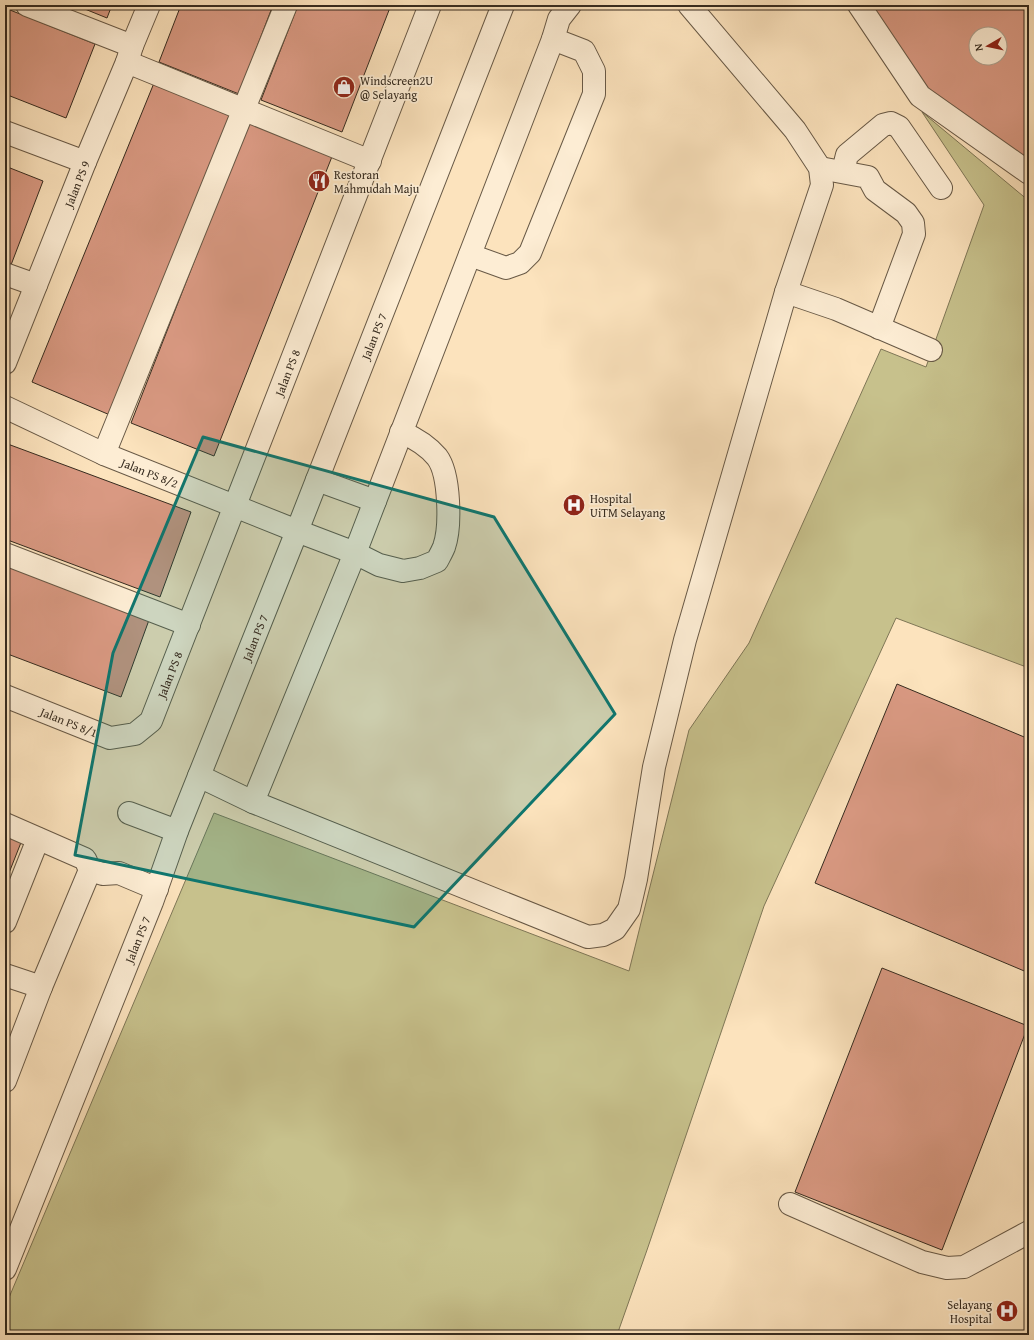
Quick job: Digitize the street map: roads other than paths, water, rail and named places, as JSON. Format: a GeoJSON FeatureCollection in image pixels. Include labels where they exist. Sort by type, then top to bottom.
{"type":"FeatureCollection","features":[{"type":"Feature","properties":{"kind":"street"},"geometry":{"type":"LineString","coordinates":[[27,5],[244,109],[370,161]]}},
{"type":"Feature","properties":{"kind":"street","name":"Jalan PS 9"},"geometry":{"type":"LineString","coordinates":[[5,363],[149,5]]}},
{"type":"Feature","properties":{"kind":"street"},"geometry":{"type":"LineString","coordinates":[[104,454],[286,5]]}},
{"type":"Feature","properties":{"kind":"street","name":"Jalan PS 8"},"geometry":{"type":"LineString","coordinates":[[135,734],[151,721],[430,5]]}},
{"type":"Feature","properties":{"kind":"street","name":"Jalan PS 7"},"geometry":{"type":"LineString","coordinates":[[5,1269],[154,895],[177,831],[297,531],[502,5]]}},
{"type":"Feature","properties":{"kind":"street"},"geometry":{"type":"LineString","coordinates":[[253,802],[355,553],[553,39],[558,19],[570,5]]}},
{"type":"Feature","properties":{"kind":"street"},"geometry":{"type":"LineString","coordinates":[[199,776],[253,802],[588,937],[603,934],[615,929],[629,909],[636,879],[654,767],[685,640],[786,292],[822,185],[820,168],[795,130],[689,5]]}},
{"type":"Feature","properties":{"kind":"street"},"geometry":{"type":"LineString","coordinates":[[859,5],[920,96],[1029,173]]}},
{"type":"Feature","properties":{"kind":"street"},"geometry":{"type":"LineString","coordinates":[[470,255],[506,268],[520,263],[530,253],[594,94],[594,71],[584,51],[553,39]]}},
{"type":"Feature","properties":{"kind":"street"},"geometry":{"type":"LineString","coordinates":[[843,171],[847,155],[883,124],[891,123],[899,127],[941,188]]}},
{"type":"Feature","properties":{"kind":"street"},"geometry":{"type":"LineString","coordinates":[[5,132],[85,162]]}},
{"type":"Feature","properties":{"kind":"street"},"geometry":{"type":"LineString","coordinates":[[820,168],[843,171],[868,177],[875,190],[906,213],[913,223],[914,234],[879,328]]}},
{"type":"Feature","properties":{"kind":"street"},"geometry":{"type":"LineString","coordinates":[[5,274],[36,285]]}},
{"type":"Feature","properties":{"kind":"street"},"geometry":{"type":"LineString","coordinates":[[786,292],[836,309],[931,350]]}},
{"type":"Feature","properties":{"kind":"street","name":"Jalan PS 8/2"},"geometry":{"type":"LineString","coordinates":[[5,407],[104,454],[235,507],[355,553],[379,565],[403,571],[420,568],[437,561],[444,547],[448,527],[448,509],[444,471],[437,457],[416,439],[401,432]]}},
{"type":"Feature","properties":{"kind":"street"},"geometry":{"type":"LineString","coordinates":[[317,480],[375,501]]}},
{"type":"Feature","properties":{"kind":"street"},"geometry":{"type":"LineString","coordinates":[[5,554],[189,625]]}},
{"type":"Feature","properties":{"kind":"street","name":"Jalan PS 8/1"},"geometry":{"type":"LineString","coordinates":[[5,696],[110,738],[135,734]]}},
{"type":"Feature","properties":{"kind":"street"},"geometry":{"type":"LineString","coordinates":[[129,812],[177,831]]}},
{"type":"Feature","properties":{"kind":"street"},"geometry":{"type":"LineString","coordinates":[[5,824],[85,859],[115,888],[154,895]]}},
{"type":"Feature","properties":{"kind":"street"},"geometry":{"type":"LineString","coordinates":[[5,922],[38,839]]}},
{"type":"Feature","properties":{"kind":"street"},"geometry":{"type":"LineString","coordinates":[[5,1080],[41,987],[97,872]]}},
{"type":"Feature","properties":{"kind":"street"},"geometry":{"type":"LineString","coordinates":[[5,975],[41,987]]}},
{"type":"Feature","properties":{"kind":"street"},"geometry":{"type":"LineString","coordinates":[[790,1204],[922,1262],[947,1268],[964,1267],[1029,1232]]}},
{"type":"Feature","properties":{"kind":"place","name":"Windscreen2U @ Selayang"},"geometry":{"type":"Point","coordinates":[344,87]}},
{"type":"Feature","properties":{"kind":"place","name":"Restoran Mahmudah Maju"},"geometry":{"type":"Point","coordinates":[319,181]}},
{"type":"Feature","properties":{"kind":"place","name":"Hospital UiTM Selayang"},"geometry":{"type":"Point","coordinates":[574,505]}},
{"type":"Feature","properties":{"kind":"place","name":"Selayang Hospital"},"geometry":{"type":"Point","coordinates":[1007,1311]}}]}
